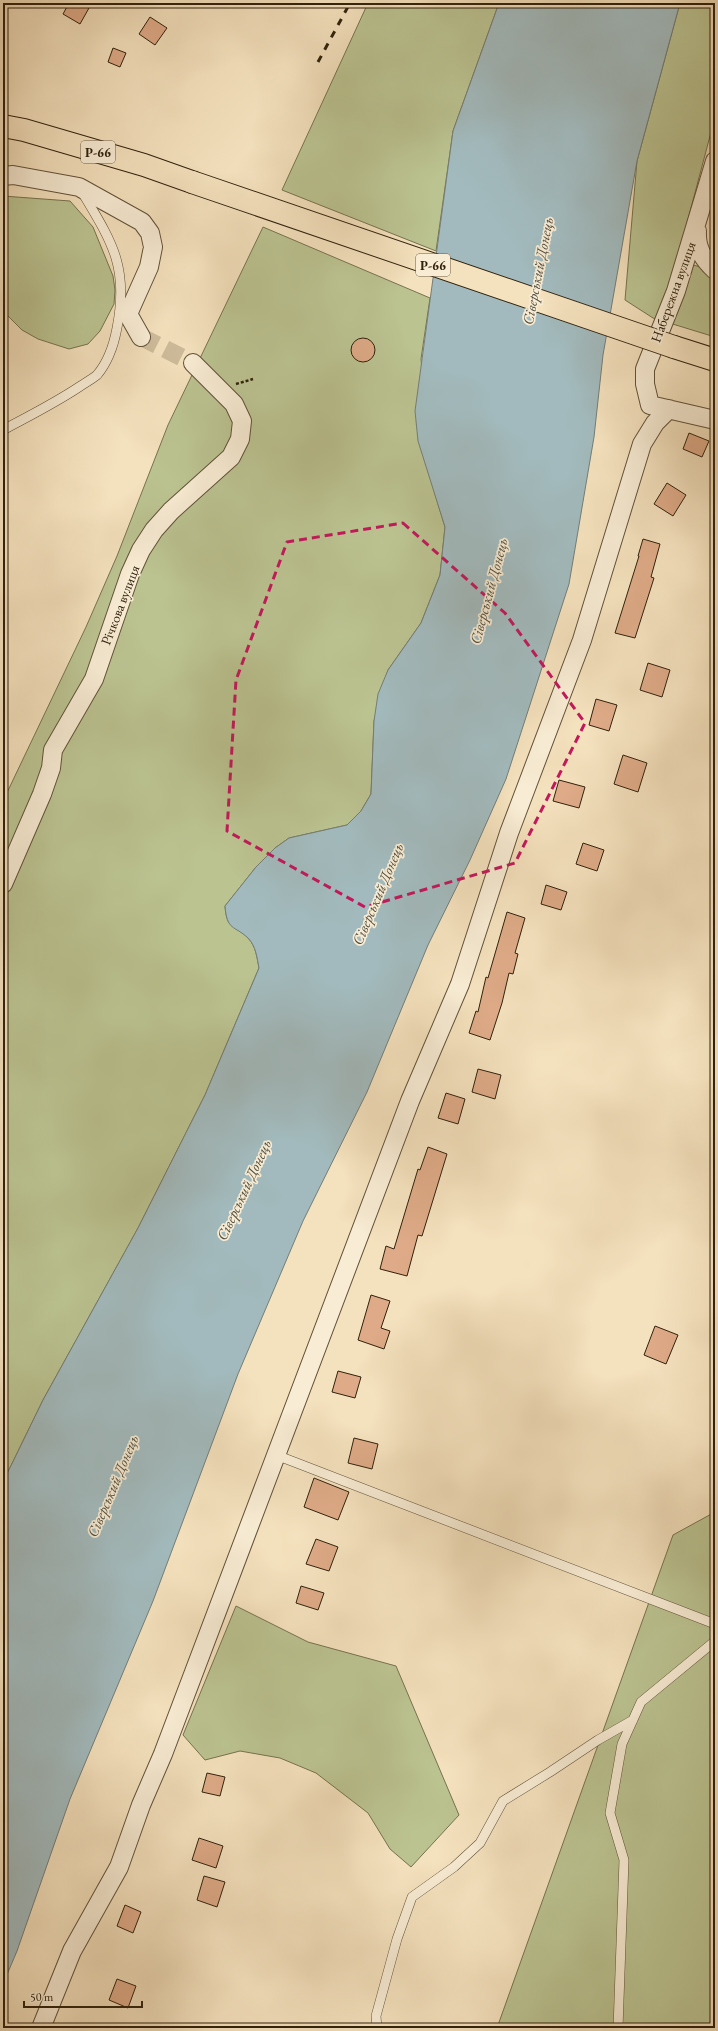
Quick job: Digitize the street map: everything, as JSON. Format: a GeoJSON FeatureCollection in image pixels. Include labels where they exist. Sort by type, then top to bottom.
{"type":"FeatureCollection","features":[{"type":"Feature","properties":{"kind":"main road","name":"Р-66"},"geometry":{"type":"LineString","coordinates":[[3,126],[32,132],[144,165],[715,360]]}},
{"type":"Feature","properties":{"kind":"street","name":"Набережна вулиця"},"geometry":{"type":"LineString","coordinates":[[669,409],[650,405],[645,384],[645,369],[676,292],[715,161]]}},
{"type":"Feature","properties":{"kind":"street"},"geometry":{"type":"LineString","coordinates":[[3,176],[13,175],[79,187],[142,222],[150,233],[153,247],[149,267],[128,314],[141,337]]}},
{"type":"Feature","properties":{"kind":"street"},"geometry":{"type":"LineString","coordinates":[[698,222],[696,243],[705,261],[715,270]]}},
{"type":"Feature","properties":{"kind":"street","name":"Річкова вулиця"},"geometry":{"type":"LineString","coordinates":[[3,884],[42,794],[51,768],[53,750],[94,679],[130,574],[141,550],[154,530],[171,511],[231,457],[240,439],[242,421],[234,404],[193,363]]}},
{"type":"Feature","properties":{"kind":"street"},"geometry":{"type":"LineString","coordinates":[[41,2028],[72,1951],[119,1867],[141,1805],[163,1754],[410,1101],[460,984],[509,833],[582,640],[642,444],[654,423],[669,409],[715,420]]}},
{"type":"Feature","properties":{"kind":"lane"},"geometry":{"type":"LineString","coordinates":[[3,430],[62,398],[97,375],[108,357],[116,336],[122,304],[121,276],[108,234],[79,187]]}},
{"type":"Feature","properties":{"kind":"lane"},"geometry":{"type":"LineString","coordinates":[[276,1455],[715,1624]]}},
{"type":"Feature","properties":{"kind":"lane"},"geometry":{"type":"LineString","coordinates":[[618,2028],[624,1860],[610,1813],[622,1744],[641,1702],[715,1641]]}},
{"type":"Feature","properties":{"kind":"lane"},"geometry":{"type":"LineString","coordinates":[[376,2028],[376,2016],[385,1982],[397,1939],[412,1897],[454,1867],[480,1843],[502,1801],[550,1772],[598,1740],[633,1720]]}},
{"type":"Feature","properties":{"kind":"highlighted area"},"geometry":{"type":"Polygon","coordinates":[[[403,523],[505,613],[585,723],[515,863],[365,907],[227,831],[236,680],[287,542],[403,523]]]}},
{"type":"Feature","properties":{"kind":"green space"},"geometry":{"type":"Polygon","coordinates":[[[368,3],[499,3],[453,131],[436,251],[282,190],[368,3]]]}},
{"type":"Feature","properties":{"kind":"green space"},"geometry":{"type":"Polygon","coordinates":[[[680,3],[715,3],[715,117],[677,261],[705,268],[715,275],[715,337],[653,318],[625,300],[637,161],[680,3]]]}},
{"type":"Feature","properties":{"kind":"green space"},"geometry":{"type":"Polygon","coordinates":[[[3,196],[70,201],[93,227],[113,276],[115,290],[114,304],[100,331],[88,344],[69,349],[38,339],[22,330],[3,311],[3,196]]]}},
{"type":"Feature","properties":{"kind":"green space"},"geometry":{"type":"Polygon","coordinates":[[[263,227],[430,298],[421,359],[435,494],[445,527],[440,575],[421,623],[388,670],[374,721],[371,794],[361,811],[347,825],[289,838],[275,848],[256,867],[225,906],[227,920],[229,923],[251,941],[256,952],[259,968],[205,1095],[138,1228],[43,1400],[3,1482],[3,801],[86,627],[117,556],[168,425],[263,227]]]}},
{"type":"Feature","properties":{"kind":"green space"},"geometry":{"type":"Polygon","coordinates":[[[715,1512],[715,2028],[497,2028],[673,1535],[715,1512]]]}},
{"type":"Feature","properties":{"kind":"green space"},"geometry":{"type":"Polygon","coordinates":[[[236,1606],[308,1642],[396,1666],[459,1815],[411,1867],[390,1849],[368,1813],[316,1773],[280,1758],[240,1751],[205,1760],[183,1735],[236,1606]]]}},
{"type":"Feature","properties":{"kind":"water","name":"Сіверський Донець"},"geometry":{"type":"Polygon","coordinates":[[[499,3],[680,3],[637,161],[603,355],[594,437],[569,584],[506,779],[470,860],[428,945],[367,1092],[303,1221],[238,1374],[153,1601],[70,1799],[17,1951],[3,1984],[3,1482],[43,1400],[138,1228],[205,1095],[259,968],[256,952],[251,941],[229,924],[225,906],[256,867],[275,848],[289,838],[347,825],[361,811],[371,794],[374,721],[378,694],[388,670],[421,623],[440,575],[445,527],[418,441],[415,411],[453,131],[499,3]]]}},
{"type":"Feature","properties":{"kind":"building"},"geometry":{"type":"Polygon","coordinates":[[[69,3],[82,3],[89,8],[80,24],[63,14],[69,3]]]}},
{"type":"Feature","properties":{"kind":"building"},"geometry":{"type":"Polygon","coordinates":[[[150,17],[167,28],[155,45],[139,34],[150,17]]]}},
{"type":"Feature","properties":{"kind":"building"},"geometry":{"type":"Polygon","coordinates":[[[113,48],[126,53],[120,67],[108,62],[113,48]]]}},
{"type":"Feature","properties":{"kind":"building"},"geometry":{"type":"Polygon","coordinates":[[[363,338],[372,341],[375,350],[372,359],[363,362],[354,359],[351,350],[354,341],[363,338]]]}},
{"type":"Feature","properties":{"kind":"building"},"geometry":{"type":"Polygon","coordinates":[[[689,433],[709,441],[702,457],[683,449],[689,433]]]}},
{"type":"Feature","properties":{"kind":"building"},"geometry":{"type":"Polygon","coordinates":[[[667,483],[686,495],[673,516],[654,504],[667,483]]]}},
{"type":"Feature","properties":{"kind":"building"},"geometry":{"type":"Polygon","coordinates":[[[643,539],[660,544],[651,577],[654,578],[635,638],[615,633],[643,539]]]}},
{"type":"Feature","properties":{"kind":"building"},"geometry":{"type":"Polygon","coordinates":[[[648,663],[670,670],[662,697],[640,690],[648,663]]]}},
{"type":"Feature","properties":{"kind":"building"},"geometry":{"type":"Polygon","coordinates":[[[596,699],[617,705],[609,731],[589,725],[596,699]]]}},
{"type":"Feature","properties":{"kind":"building"},"geometry":{"type":"Polygon","coordinates":[[[623,755],[647,763],[638,792],[614,784],[623,755]]]}},
{"type":"Feature","properties":{"kind":"building"},"geometry":{"type":"Polygon","coordinates":[[[559,780],[585,787],[579,808],[553,801],[559,780]]]}},
{"type":"Feature","properties":{"kind":"building"},"geometry":{"type":"Polygon","coordinates":[[[583,843],[604,850],[597,871],[576,864],[583,843]]]}},
{"type":"Feature","properties":{"kind":"building"},"geometry":{"type":"Polygon","coordinates":[[[546,885],[567,892],[561,910],[541,904],[546,885]]]}},
{"type":"Feature","properties":{"kind":"building"},"geometry":{"type":"Polygon","coordinates":[[[507,912],[525,918],[515,953],[518,954],[513,974],[509,973],[502,1003],[490,1040],[469,1033],[476,1011],[478,1012],[486,977],[488,978],[507,912]]]}},
{"type":"Feature","properties":{"kind":"building"},"geometry":{"type":"Polygon","coordinates":[[[478,1069],[501,1075],[495,1099],[472,1092],[478,1069]]]}},
{"type":"Feature","properties":{"kind":"building"},"geometry":{"type":"Polygon","coordinates":[[[446,1093],[465,1099],[458,1124],[438,1118],[446,1093]]]}},
{"type":"Feature","properties":{"kind":"building"},"geometry":{"type":"Polygon","coordinates":[[[428,1147],[447,1154],[422,1236],[418,1235],[407,1276],[380,1269],[386,1246],[394,1249],[418,1169],[420,1170],[428,1147]]]}},
{"type":"Feature","properties":{"kind":"building"},"geometry":{"type":"Polygon","coordinates":[[[371,1295],[390,1301],[381,1328],[390,1331],[384,1349],[358,1340],[371,1295]]]}},
{"type":"Feature","properties":{"kind":"building"},"geometry":{"type":"Polygon","coordinates":[[[655,1326],[678,1335],[666,1364],[644,1355],[655,1326]]]}},
{"type":"Feature","properties":{"kind":"building"},"geometry":{"type":"Polygon","coordinates":[[[338,1371],[361,1377],[355,1398],[332,1392],[338,1371]]]}},
{"type":"Feature","properties":{"kind":"building"},"geometry":{"type":"Polygon","coordinates":[[[354,1438],[378,1444],[372,1469],[348,1463],[354,1438]]]}},
{"type":"Feature","properties":{"kind":"building"},"geometry":{"type":"Polygon","coordinates":[[[314,1478],[349,1492],[338,1520],[304,1507],[314,1478]]]}},
{"type":"Feature","properties":{"kind":"building"},"geometry":{"type":"Polygon","coordinates":[[[316,1539],[338,1547],[329,1571],[306,1564],[316,1539]]]}},
{"type":"Feature","properties":{"kind":"building"},"geometry":{"type":"Polygon","coordinates":[[[301,1586],[324,1593],[318,1610],[296,1603],[301,1586]]]}},
{"type":"Feature","properties":{"kind":"building"},"geometry":{"type":"Polygon","coordinates":[[[207,1773],[225,1777],[220,1796],[202,1792],[207,1773]]]}},
{"type":"Feature","properties":{"kind":"building"},"geometry":{"type":"Polygon","coordinates":[[[199,1838],[223,1846],[216,1868],[192,1860],[199,1838]]]}},
{"type":"Feature","properties":{"kind":"building"},"geometry":{"type":"Polygon","coordinates":[[[204,1876],[225,1882],[217,1907],[197,1900],[204,1876]]]}},
{"type":"Feature","properties":{"kind":"building"},"geometry":{"type":"Polygon","coordinates":[[[125,1905],[141,1912],[133,1933],[117,1926],[125,1905]]]}},
{"type":"Feature","properties":{"kind":"building"},"geometry":{"type":"Polygon","coordinates":[[[117,1979],[136,1986],[128,2008],[109,2000],[117,1979]]]}},
{"type":"Feature","properties":{"kind":"tunnel"},"geometry":{"type":"LineString","coordinates":[[141,337],[193,363]]}},
{"type":"Feature","properties":{"kind":"railway"},"geometry":{"type":"LineString","coordinates":[[318,62],[350,3]]}}]}
